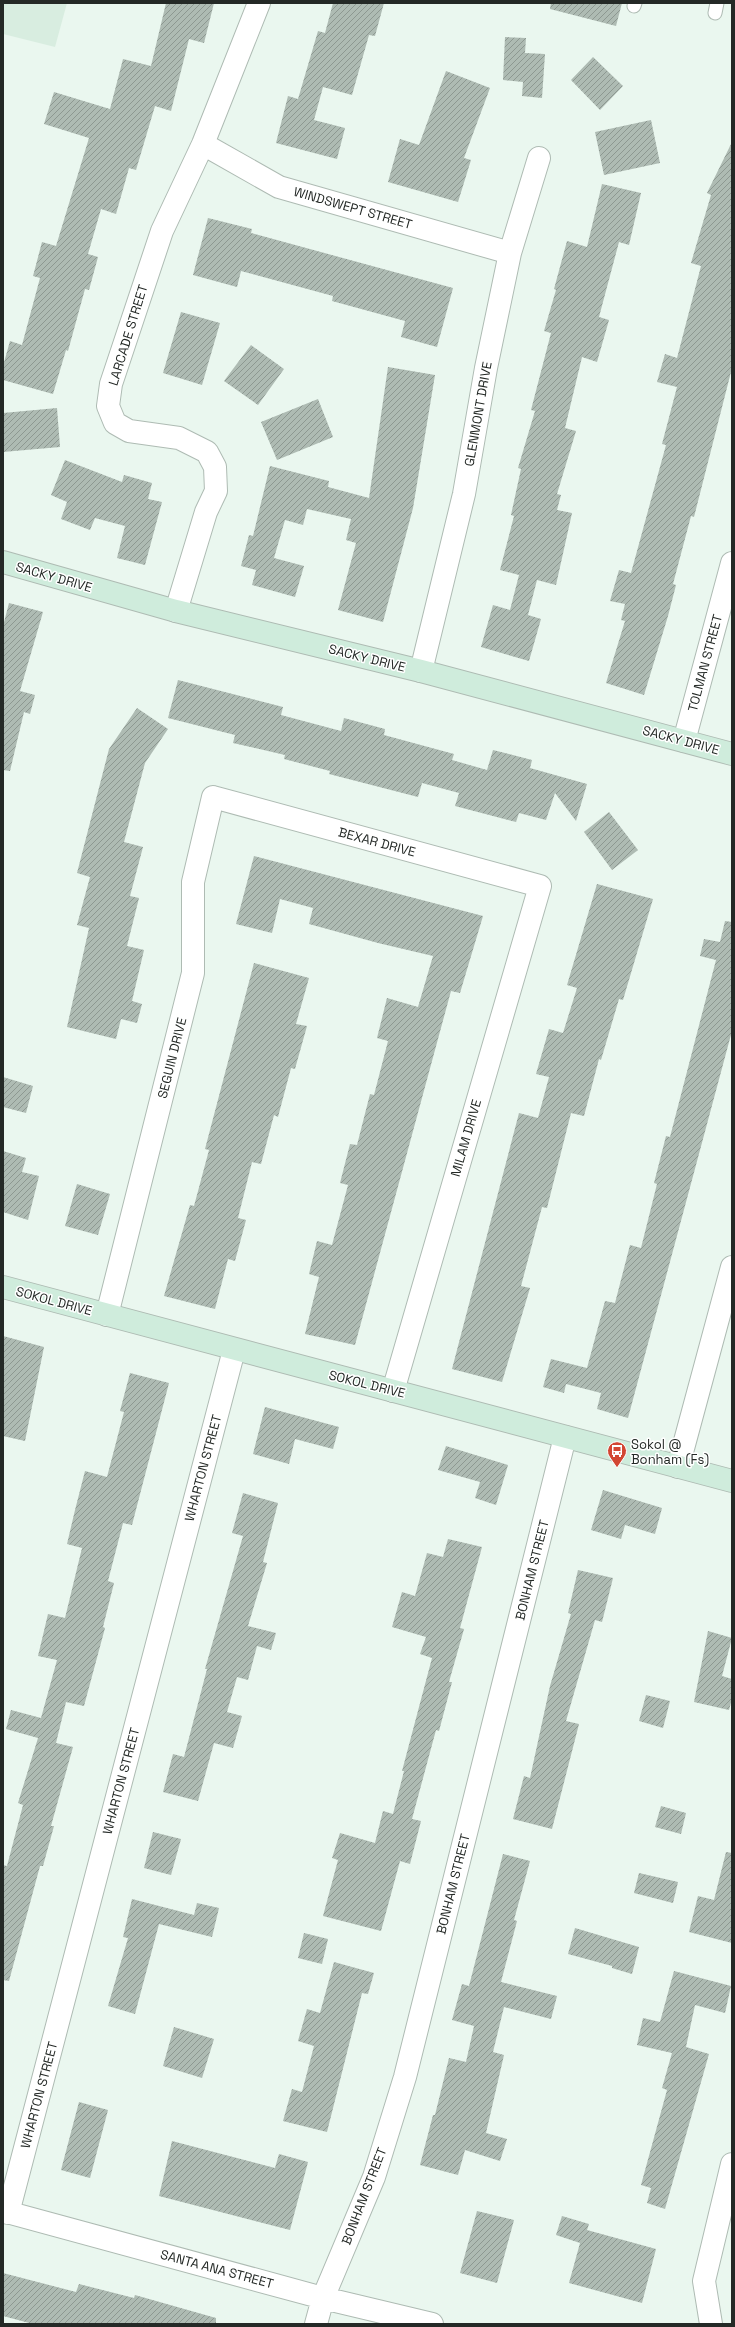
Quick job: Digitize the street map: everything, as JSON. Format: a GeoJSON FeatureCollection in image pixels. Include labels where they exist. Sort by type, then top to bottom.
{"type":"FeatureCollection","features":[{"type":"Feature","properties":{"kind":"street","name":"LARCADE STREET"},"geometry":{"type":"LineString","coordinates":[[176,611],[206,512],[216,491],[215,467],[207,452],[179,438],[129,431],[115,423],[108,406],[111,384],[160,238],[203,144],[259,3]]}},
{"type":"Feature","properties":{"kind":"street","name":"WINDSWEPT STREET"},"geometry":{"type":"LineString","coordinates":[[203,144],[279,187],[510,253]]}},
{"type":"Feature","properties":{"kind":"street","name":"GLENMONT DRIVE"},"geometry":{"type":"LineString","coordinates":[[421,671],[464,494],[486,368],[510,253],[539,158]]}},
{"type":"Feature","properties":{"kind":"street","name":"SACKY DRIVE"},"geometry":{"type":"LineString","coordinates":[[3,562],[176,611],[421,671],[732,754]]}},
{"type":"Feature","properties":{"kind":"street","name":"TOLMAN STREET"},"geometry":{"type":"LineString","coordinates":[[684,741],[732,563]]}},
{"type":"Feature","properties":{"kind":"street","name":"BEXAR DRIVE"},"geometry":{"type":"LineString","coordinates":[[213,797],[540,886]]}},
{"type":"Feature","properties":{"kind":"street","name":"SEGUIN DRIVE"},"geometry":{"type":"LineString","coordinates":[[107,1315],[193,973],[193,882],[213,797]]}},
{"type":"Feature","properties":{"kind":"street","name":"MILAM DRIVE"},"geometry":{"type":"LineString","coordinates":[[393,1391],[540,886]]}},
{"type":"Feature","properties":{"kind":"street"},"geometry":{"type":"LineString","coordinates":[[678,1467],[732,1266]]}},
{"type":"Feature","properties":{"kind":"street","name":"SOKOL DRIVE"},"geometry":{"type":"LineString","coordinates":[[3,1287],[234,1350],[732,1481]]}},
{"type":"Feature","properties":{"kind":"street","name":"WHARTON STREET"},"geometry":{"type":"LineString","coordinates":[[5,2212],[234,1350]]}},
{"type":"Feature","properties":{"kind":"street","name":"BONHAM STREET"},"geometry":{"type":"LineString","coordinates":[[316,2324],[323,2298],[374,2177],[405,2077],[565,1437]]}},
{"type":"Feature","properties":{"kind":"street"},"geometry":{"type":"LineString","coordinates":[[712,2324],[704,2281],[732,2164]]}},
{"type":"Feature","properties":{"kind":"street","name":"SANTA ANA STREET"},"geometry":{"type":"LineString","coordinates":[[5,2212],[323,2298],[432,2324]]}},
{"type":"Feature","properties":{"kind":"shaded area"},"geometry":{"type":"Polygon","coordinates":[[[3,3],[67,3],[55,47],[3,34],[3,3]]]}},
{"type":"Feature","properties":{"kind":"building"},"geometry":{"type":"Polygon","coordinates":[[[166,3],[214,3],[204,43],[189,39],[171,111],[155,106],[136,170],[129,168],[116,214],[101,209],[88,254],[98,257],[89,290],[85,289],[68,351],[66,350],[53,394],[3,380],[3,366],[10,341],[22,345],[40,278],[33,276],[42,242],[56,246],[89,138],[44,124],[54,92],[110,109],[123,59],[151,66],[166,3]]]}},
{"type":"Feature","properties":{"kind":"building"},"geometry":{"type":"Polygon","coordinates":[[[333,3],[384,3],[375,36],[369,35],[352,95],[323,87],[314,120],[345,128],[337,159],[276,143],[288,96],[298,99],[318,31],[325,33],[333,3]]]}},
{"type":"Feature","properties":{"kind":"building"},"geometry":{"type":"Polygon","coordinates":[[[551,3],[622,3],[616,26],[550,9],[551,3]]]}},
{"type":"Feature","properties":{"kind":"building"},"geometry":{"type":"Polygon","coordinates":[[[505,37],[526,38],[525,53],[545,54],[542,98],[522,96],[523,82],[503,80],[505,37]]]}},
{"type":"Feature","properties":{"kind":"building"},"geometry":{"type":"Polygon","coordinates":[[[593,57],[623,86],[600,110],[571,80],[593,57]]]}},
{"type":"Feature","properties":{"kind":"building"},"geometry":{"type":"Polygon","coordinates":[[[446,71],[490,88],[464,158],[471,160],[458,202],[388,182],[400,139],[419,145],[446,71]]]}},
{"type":"Feature","properties":{"kind":"building"},"geometry":{"type":"Polygon","coordinates":[[[651,120],[660,163],[604,175],[595,132],[651,120]]]}},
{"type":"Feature","properties":{"kind":"building"},"geometry":{"type":"Polygon","coordinates":[[[732,142],[732,368],[694,517],[691,516],[673,584],[676,585],[668,616],[644,695],[606,683],[625,621],[621,620],[625,604],[610,601],[619,570],[631,573],[666,445],[662,444],[677,387],[657,382],[665,354],[677,358],[701,266],[691,263],[711,195],[707,193],[732,142]]]}},
{"type":"Feature","properties":{"kind":"building"},"geometry":{"type":"Polygon","coordinates":[[[602,184],[641,193],[629,245],[619,242],[599,317],[609,320],[597,362],[582,357],[565,428],[576,431],[557,494],[561,495],[557,510],[572,513],[556,585],[537,580],[528,615],[541,619],[529,661],[481,647],[493,605],[510,610],[519,575],[500,570],[514,516],[511,515],[521,469],[518,468],[535,411],[531,410],[551,333],[544,331],[556,290],[554,289],[567,241],[587,247],[602,184]]]}},
{"type":"Feature","properties":{"kind":"building"},"geometry":{"type":"Polygon","coordinates":[[[208,218],[252,229],[251,233],[453,288],[437,347],[401,337],[405,321],[332,301],[333,296],[241,271],[237,287],[193,275],[208,218]]]}},
{"type":"Feature","properties":{"kind":"building"},"geometry":{"type":"Polygon","coordinates":[[[181,312],[220,323],[202,385],[163,373],[181,312]]]}},
{"type":"Feature","properties":{"kind":"building"},"geometry":{"type":"Polygon","coordinates":[[[251,345],[284,369],[258,405],[224,381],[251,345]]]}},
{"type":"Feature","properties":{"kind":"building"},"geometry":{"type":"Polygon","coordinates":[[[388,367],[435,375],[413,508],[383,622],[338,610],[356,543],[346,540],[351,519],[307,509],[303,525],[285,520],[274,558],[304,566],[295,597],[252,585],[256,570],[241,566],[249,535],[253,536],[270,466],[329,481],[328,487],[369,498],[388,367]]]}},
{"type":"Feature","properties":{"kind":"building"},"geometry":{"type":"Polygon","coordinates":[[[318,399],[333,437],[277,460],[261,422],[318,399]]]}},
{"type":"Feature","properties":{"kind":"building"},"geometry":{"type":"Polygon","coordinates":[[[57,408],[60,447],[3,452],[3,413],[57,408]]]}},
{"type":"Feature","properties":{"kind":"building"},"geometry":{"type":"Polygon","coordinates":[[[65,460],[122,482],[124,475],[152,483],[148,499],[162,502],[145,565],[117,558],[125,526],[95,518],[90,530],[61,519],[67,502],[51,495],[65,460]]]}},
{"type":"Feature","properties":{"kind":"building"},"geometry":{"type":"Polygon","coordinates":[[[9,603],[43,612],[20,691],[35,695],[30,714],[24,712],[10,771],[3,770],[3,626],[9,603]]]}},
{"type":"Feature","properties":{"kind":"building"},"geometry":{"type":"Polygon","coordinates":[[[178,680],[283,707],[281,715],[341,731],[344,718],[385,729],[384,735],[454,754],[452,760],[487,770],[493,750],[532,760],[530,768],[587,784],[576,821],[555,793],[546,820],[519,813],[516,822],[455,806],[459,793],[422,783],[418,797],[329,774],[330,771],[284,759],[285,755],[233,743],[235,735],[168,718],[178,680]]]}},
{"type":"Feature","properties":{"kind":"building"},"geometry":{"type":"Polygon","coordinates":[[[137,708],[168,729],[145,763],[124,842],[143,847],[130,896],[139,898],[127,946],[144,950],[132,1001],[142,1004],[137,1023],[121,1019],[116,1039],[67,1027],[89,928],[77,925],[90,877],[77,873],[109,749],[137,708]]]}},
{"type":"Feature","properties":{"kind":"building"},"geometry":{"type":"Polygon","coordinates":[[[609,812],[638,850],[612,870],[584,832],[609,812]]]}},
{"type":"Feature","properties":{"kind":"building"},"geometry":{"type":"Polygon","coordinates":[[[254,856],[483,916],[460,993],[451,991],[355,1345],[305,1334],[319,1277],[309,1274],[317,1241],[332,1245],[348,1185],[340,1183],[350,1144],[357,1145],[370,1094],[374,1095],[388,1041],[377,1038],[387,998],[418,1007],[433,956],[309,924],[313,908],[280,899],[272,933],[236,924],[254,856]]]}},
{"type":"Feature","properties":{"kind":"building"},"geometry":{"type":"Polygon","coordinates":[[[597,884],[653,899],[623,1000],[619,999],[601,1060],[599,1059],[584,1116],[571,1113],[547,1208],[542,1207],[521,1286],[530,1288],[502,1382],[452,1369],[519,1113],[538,1118],[549,1077],[536,1074],[549,1029],[563,1033],[577,988],[567,985],[597,884]]]}},
{"type":"Feature","properties":{"kind":"building"},"geometry":{"type":"Polygon","coordinates":[[[725,921],[732,922],[732,1031],[628,1418],[597,1409],[601,1393],[566,1384],[564,1393],[543,1387],[551,1359],[587,1368],[605,1301],[615,1303],[630,1245],[641,1248],[657,1184],[654,1183],[666,1136],[670,1137],[716,960],[700,956],[704,939],[720,942],[725,921]]]}},
{"type":"Feature","properties":{"kind":"building"},"geometry":{"type":"Polygon","coordinates":[[[254,963],[309,978],[296,1024],[307,1026],[295,1069],[291,1068],[278,1117],[274,1115],[261,1164],[252,1162],[238,1218],[246,1220],[235,1261],[228,1259],[215,1309],[164,1296],[190,1205],[194,1206],[209,1150],[205,1149],[254,963]]]}},
{"type":"Feature","properties":{"kind":"building"},"geometry":{"type":"Polygon","coordinates":[[[3,1077],[33,1086],[26,1113],[3,1107],[3,1077]]]}},
{"type":"Feature","properties":{"kind":"building"},"geometry":{"type":"Polygon","coordinates":[[[3,1151],[26,1158],[22,1172],[39,1176],[28,1220],[3,1212],[3,1151]]]}},
{"type":"Feature","properties":{"kind":"building"},"geometry":{"type":"Polygon","coordinates":[[[77,1184],[110,1194],[98,1235],[65,1226],[77,1184]]]}},
{"type":"Feature","properties":{"kind":"building"},"geometry":{"type":"Polygon","coordinates":[[[3,1336],[44,1347],[25,1441],[3,1436],[3,1336]]]}},
{"type":"Feature","properties":{"kind":"building"},"geometry":{"type":"Polygon","coordinates":[[[130,1373],[169,1383],[132,1525],[123,1523],[108,1581],[114,1583],[103,1627],[105,1628],[84,1706],[66,1702],[56,1743],[73,1747],[51,1826],[54,1826],[43,1866],[40,1866],[9,1981],[3,1980],[3,1865],[7,1866],[23,1805],[18,1803],[38,1738],[6,1729],[11,1710],[41,1718],[57,1660],[38,1656],[48,1614],[65,1618],[82,1548],[67,1544],[85,1471],[107,1477],[124,1412],[120,1411],[130,1373]]]}},
{"type":"Feature","properties":{"kind":"building"},"geometry":{"type":"Polygon","coordinates":[[[265,1407],[339,1427],[333,1449],[295,1439],[289,1464],[253,1454],[265,1407]]]}},
{"type":"Feature","properties":{"kind":"building"},"geometry":{"type":"Polygon","coordinates":[[[446,1446],[508,1465],[496,1505],[475,1498],[480,1482],[438,1470],[446,1446]]]}},
{"type":"Feature","properties":{"kind":"building"},"geometry":{"type":"Polygon","coordinates":[[[603,1490],[662,1508],[655,1534],[625,1525],[621,1539],[591,1530],[603,1490]]]}},
{"type":"Feature","properties":{"kind":"building"},"geometry":{"type":"Polygon","coordinates":[[[243,1493],[278,1503],[263,1562],[267,1563],[248,1626],[276,1633],[271,1650],[257,1646],[248,1680],[237,1677],[227,1712],[242,1716],[233,1748],[214,1743],[198,1801],[163,1792],[173,1754],[184,1757],[207,1669],[205,1669],[243,1536],[232,1533],[243,1493]]]}},
{"type":"Feature","properties":{"kind":"building"},"geometry":{"type":"Polygon","coordinates":[[[448,1539],[482,1547],[460,1628],[464,1629],[449,1682],[452,1682],[439,1731],[436,1730],[412,1819],[421,1821],[410,1864],[400,1861],[381,1931],[323,1916],[338,1860],[332,1858],[340,1833],[375,1843],[383,1811],[393,1814],[404,1771],[402,1771],[432,1658],[420,1654],[426,1637],[392,1627],[402,1592],[415,1596],[427,1553],[443,1557],[448,1539]]]}},
{"type":"Feature","properties":{"kind":"building"},"geometry":{"type":"Polygon","coordinates":[[[578,1570],[613,1578],[602,1622],[595,1620],[566,1721],[579,1724],[552,1829],[513,1819],[524,1776],[530,1778],[550,1686],[571,1614],[568,1613],[578,1570]]]}},
{"type":"Feature","properties":{"kind":"building"},"geometry":{"type":"Polygon","coordinates":[[[708,1631],[732,1638],[722,1676],[732,1679],[732,1699],[729,1710],[694,1702],[708,1631]]]}},
{"type":"Feature","properties":{"kind":"building"},"geometry":{"type":"Polygon","coordinates":[[[646,1695],[670,1701],[663,1728],[639,1721],[646,1695]]]}},
{"type":"Feature","properties":{"kind":"building"},"geometry":{"type":"Polygon","coordinates":[[[661,1806],[686,1813],[681,1834],[655,1827],[661,1806]]]}},
{"type":"Feature","properties":{"kind":"building"},"geometry":{"type":"Polygon","coordinates":[[[153,1832],[181,1839],[171,1875],[144,1868],[153,1832]]]}},
{"type":"Feature","properties":{"kind":"building"},"geometry":{"type":"Polygon","coordinates":[[[726,1852],[732,1853],[732,1943],[689,1932],[698,1896],[714,1900],[726,1852]]]}},
{"type":"Feature","properties":{"kind":"building"},"geometry":{"type":"Polygon","coordinates":[[[503,1854],[530,1861],[514,1920],[517,1921],[501,1982],[557,1996],[551,2019],[504,2007],[493,2052],[504,2055],[486,2133],[507,2139],[500,2161],[465,2150],[458,2175],[420,2165],[433,2115],[435,2115],[449,2058],[466,2062],[474,2026],[452,2020],[462,1984],[469,1986],[503,1854]]]}},
{"type":"Feature","properties":{"kind":"building"},"geometry":{"type":"Polygon","coordinates":[[[639,1873],[678,1882],[673,1903],[634,1893],[639,1873]]]}},
{"type":"Feature","properties":{"kind":"building"},"geometry":{"type":"Polygon","coordinates":[[[132,1899],[194,1915],[197,1903],[219,1908],[212,1937],[159,1924],[135,2014],[108,2006],[128,1938],[123,1937],[132,1899]]]}},
{"type":"Feature","properties":{"kind":"building"},"geometry":{"type":"Polygon","coordinates":[[[575,1928],[639,1947],[632,1974],[612,1968],[612,1966],[568,1954],[575,1928]]]}},
{"type":"Feature","properties":{"kind":"building"},"geometry":{"type":"Polygon","coordinates":[[[304,1933],[328,1939],[322,1964],[298,1958],[304,1933]]]}},
{"type":"Feature","properties":{"kind":"building"},"geometry":{"type":"Polygon","coordinates":[[[334,1962],[374,1973],[368,1994],[362,1993],[327,2132],[283,2121],[292,2089],[302,2092],[314,2046],[298,2041],[307,2009],[320,2013],[334,1962]]]}},
{"type":"Feature","properties":{"kind":"building"},"geometry":{"type":"Polygon","coordinates":[[[674,1971],[731,1986],[725,2013],[695,2005],[686,2047],[709,2054],[665,2209],[647,2203],[651,2188],[641,2185],[667,2090],[662,2088],[672,2053],[637,2045],[643,2018],[660,2022],[674,1971]]]}},
{"type":"Feature","properties":{"kind":"building"},"geometry":{"type":"Polygon","coordinates":[[[174,2027],[214,2039],[202,2078],[163,2066],[174,2027]]]}},
{"type":"Feature","properties":{"kind":"building"},"geometry":{"type":"Polygon","coordinates":[[[79,2102],[108,2110],[90,2178],[61,2170],[79,2102]]]}},
{"type":"Feature","properties":{"kind":"building"},"geometry":{"type":"Polygon","coordinates":[[[172,2141],[275,2168],[279,2154],[308,2162],[290,2230],[159,2196],[172,2141]]]}},
{"type":"Feature","properties":{"kind":"building"},"geometry":{"type":"Polygon","coordinates":[[[477,2211],[514,2220],[497,2283],[460,2273],[477,2211]]]}},
{"type":"Feature","properties":{"kind":"building"},"geometry":{"type":"Polygon","coordinates":[[[562,2216],[589,2224],[587,2230],[656,2249],[642,2303],[569,2283],[580,2243],[556,2235],[562,2216]]]}},
{"type":"Feature","properties":{"kind":"building"},"geometry":{"type":"Polygon","coordinates":[[[3,2273],[76,2292],[79,2284],[134,2298],[135,2295],[216,2318],[216,2324],[33,2324],[3,2316],[3,2273]]]}},
{"type":"Feature","properties":{"kind":"place","name":"Sokol @ Bonham (Fs)"},"geometry":{"type":"Point","coordinates":[617,1468]}}]}
